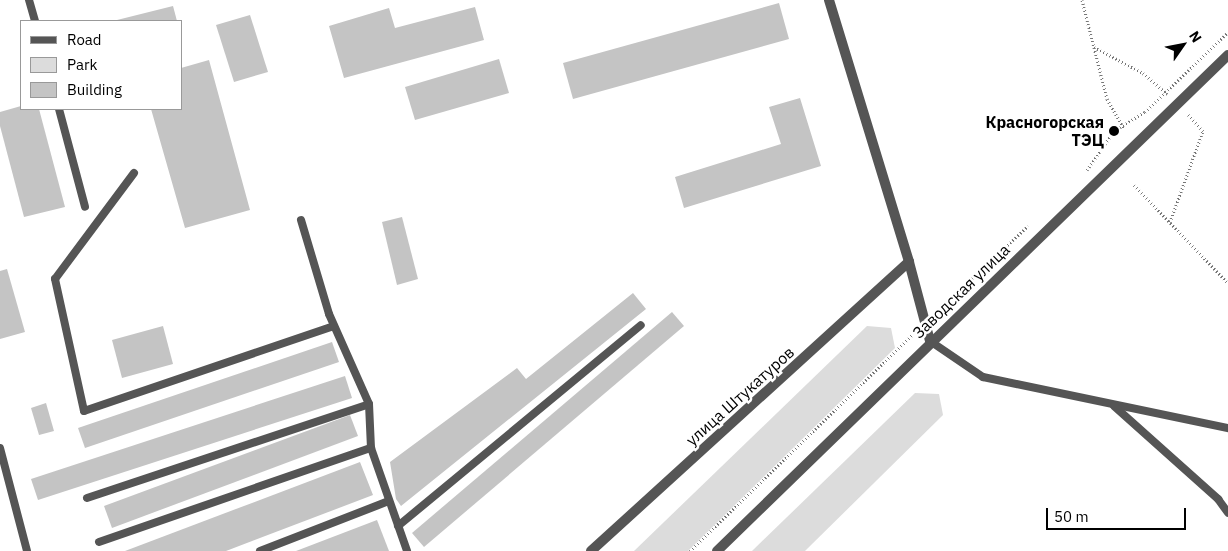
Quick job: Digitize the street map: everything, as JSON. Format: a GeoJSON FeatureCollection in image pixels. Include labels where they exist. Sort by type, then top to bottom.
{"type":"FeatureCollection","features":[{"type":"Feature","properties":{"kind":"street"},"geometry":{"type":"LineString","coordinates":[[830,0],[910,262],[930,341]]}},
{"type":"Feature","properties":{"kind":"street","name":"Заводская улица"},"geometry":{"type":"LineString","coordinates":[[717,551],[930,341],[1228,55]]}},
{"type":"Feature","properties":{"kind":"street","name":"улица Штукатуров"},"geometry":{"type":"LineString","coordinates":[[591,551],[910,262]]}},
{"type":"Feature","properties":{"kind":"lane"},"geometry":{"type":"LineString","coordinates":[[29,0],[35,20]]}},
{"type":"Feature","properties":{"kind":"lane"},"geometry":{"type":"LineString","coordinates":[[59,110],[85,207]]}},
{"type":"Feature","properties":{"kind":"lane"},"geometry":{"type":"LineString","coordinates":[[134,173],[56,279],[84,411],[334,326]]}},
{"type":"Feature","properties":{"kind":"lane"},"geometry":{"type":"LineString","coordinates":[[301,220],[334,326],[369,404],[371,448],[407,551]]}},
{"type":"Feature","properties":{"kind":"lane"},"geometry":{"type":"LineString","coordinates":[[398,526],[641,325]]}},
{"type":"Feature","properties":{"kind":"lane"},"geometry":{"type":"LineString","coordinates":[[930,341],[983,377],[1228,428]]}},
{"type":"Feature","properties":{"kind":"lane"},"geometry":{"type":"LineString","coordinates":[[86,498],[369,404]]}},
{"type":"Feature","properties":{"kind":"lane"},"geometry":{"type":"LineString","coordinates":[[1112,404],[1218,499],[1228,513]]}},
{"type":"Feature","properties":{"kind":"lane"},"geometry":{"type":"LineString","coordinates":[[0,448],[27,551]]}},
{"type":"Feature","properties":{"kind":"lane"},"geometry":{"type":"LineString","coordinates":[[99,542],[371,448]]}},
{"type":"Feature","properties":{"kind":"lane"},"geometry":{"type":"LineString","coordinates":[[260,551],[389,500]]}},
{"type":"Feature","properties":{"kind":"path"},"geometry":{"type":"LineString","coordinates":[[1082,0],[1107,100],[1123,127]]}},
{"type":"Feature","properties":{"kind":"path"},"geometry":{"type":"LineString","coordinates":[[1083,175],[1114,131],[1144,112],[1228,32]]}},
{"type":"Feature","properties":{"kind":"path"},"geometry":{"type":"LineString","coordinates":[[1134,185],[1228,283]]}},
{"type":"Feature","properties":{"kind":"path"},"geometry":{"type":"LineString","coordinates":[[932,316],[1033,222]]}},
{"type":"Feature","properties":{"kind":"path"},"geometry":{"type":"LineString","coordinates":[[690,551],[918,329]]}},
{"type":"Feature","properties":{"kind":"green space"},"geometry":{"type":"Polygon","coordinates":[[[867,326],[891,328],[895,348],[688,551],[634,551],[867,326]]]}},
{"type":"Feature","properties":{"kind":"green space"},"geometry":{"type":"Polygon","coordinates":[[[915,393],[939,394],[943,415],[805,551],[752,551],[915,393]]]}},
{"type":"Feature","properties":{"kind":"building"},"geometry":{"type":"Polygon","coordinates":[[[779,3],[789,39],[573,99],[563,63],[779,3]]]}},
{"type":"Feature","properties":{"kind":"building"},"geometry":{"type":"Polygon","coordinates":[[[173,6],[177,20],[117,20],[173,6]]]}},
{"type":"Feature","properties":{"kind":"building"},"geometry":{"type":"Polygon","coordinates":[[[475,7],[484,40],[344,78],[329,26],[389,8],[395,28],[475,7]]]}},
{"type":"Feature","properties":{"kind":"building"},"geometry":{"type":"Polygon","coordinates":[[[250,15],[268,72],[234,82],[216,25],[250,15]]]}},
{"type":"Feature","properties":{"kind":"building"},"geometry":{"type":"Polygon","coordinates":[[[499,59],[509,93],[415,120],[405,87],[499,59]]]}},
{"type":"Feature","properties":{"kind":"building"},"geometry":{"type":"Polygon","coordinates":[[[209,60],[250,210],[185,228],[151,110],[182,110],[182,68],[209,60]]]}},
{"type":"Feature","properties":{"kind":"building"},"geometry":{"type":"Polygon","coordinates":[[[800,98],[821,166],[684,208],[675,177],[781,144],[769,107],[800,98]]]}},
{"type":"Feature","properties":{"kind":"building"},"geometry":{"type":"Polygon","coordinates":[[[20,106],[20,110],[39,110],[65,207],[24,217],[0,126],[0,112],[20,106]]]}},
{"type":"Feature","properties":{"kind":"building"},"geometry":{"type":"Polygon","coordinates":[[[402,217],[418,279],[397,285],[382,222],[402,217]]]}},
{"type":"Feature","properties":{"kind":"building"},"geometry":{"type":"Polygon","coordinates":[[[7,269],[25,332],[0,339],[0,271],[7,269]]]}},
{"type":"Feature","properties":{"kind":"building"},"geometry":{"type":"Polygon","coordinates":[[[633,293],[646,309],[401,506],[396,499],[390,462],[517,368],[526,379],[633,293]]]}},
{"type":"Feature","properties":{"kind":"building"},"geometry":{"type":"Polygon","coordinates":[[[672,312],[684,326],[424,547],[412,533],[672,312]]]}},
{"type":"Feature","properties":{"kind":"building"},"geometry":{"type":"Polygon","coordinates":[[[163,326],[173,364],[122,378],[112,340],[163,326]]]}},
{"type":"Feature","properties":{"kind":"building"},"geometry":{"type":"Polygon","coordinates":[[[332,342],[339,362],[85,448],[78,428],[332,342]]]}},
{"type":"Feature","properties":{"kind":"building"},"geometry":{"type":"Polygon","coordinates":[[[345,376],[352,398],[38,500],[31,479],[345,376]]]}},
{"type":"Feature","properties":{"kind":"building"},"geometry":{"type":"Polygon","coordinates":[[[46,403],[54,431],[39,435],[31,408],[46,403]]]}},
{"type":"Feature","properties":{"kind":"building"},"geometry":{"type":"Polygon","coordinates":[[[350,415],[358,436],[112,528],[104,506],[350,415]]]}},
{"type":"Feature","properties":{"kind":"building"},"geometry":{"type":"Polygon","coordinates":[[[360,462],[373,495],[226,551],[125,551],[360,462]]]}},
{"type":"Feature","properties":{"kind":"building"},"geometry":{"type":"Polygon","coordinates":[[[377,520],[389,551],[296,551],[377,520]]]}},
{"type":"Feature","properties":{"kind":"place","name":"Красногорская ТЭЦ"},"geometry":{"type":"Point","coordinates":[1114,131]}}]}
